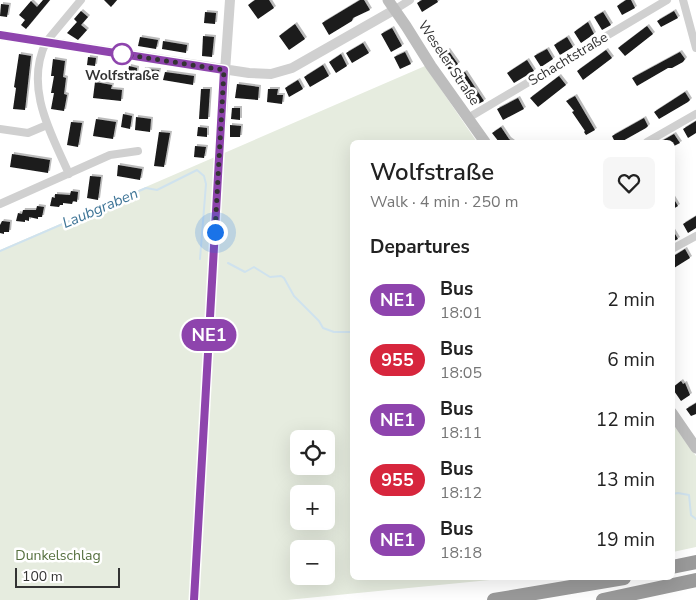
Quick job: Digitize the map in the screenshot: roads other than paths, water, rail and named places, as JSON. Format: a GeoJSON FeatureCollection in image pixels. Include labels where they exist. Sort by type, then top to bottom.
{"type":"FeatureCollection","features":[{"type":"Feature","properties":{"kind":"highway"},"geometry":{"type":"LineString","coordinates":[[675,566],[696,562]]}},
{"type":"Feature","properties":{"kind":"highway"},"geometry":{"type":"LineString","coordinates":[[494,600],[612,580]]}},
{"type":"Feature","properties":{"kind":"highway"},"geometry":{"type":"LineString","coordinates":[[603,600],[696,580]]}},
{"type":"Feature","properties":{"kind":"main road","name":"Weseler Straße"},"geometry":{"type":"LineString","coordinates":[[391,5],[430,66],[484,140]]}},
{"type":"Feature","properties":{"kind":"main road"},"geometry":{"type":"LineString","coordinates":[[675,417],[696,448]]}},
{"type":"Feature","properties":{"kind":"street"},"geometry":{"type":"LineString","coordinates":[[69,174],[41,109],[38,86],[42,50],[46,42],[81,0]]}},
{"type":"Feature","properties":{"kind":"street"},"geometry":{"type":"LineString","coordinates":[[194,600],[224,70],[230,0]]}},
{"type":"Feature","properties":{"kind":"street"},"geometry":{"type":"LineString","coordinates":[[0,35],[224,70],[272,74],[301,63],[391,5],[410,0]]}},
{"type":"Feature","properties":{"kind":"street","name":"Schachtstraße"},"geometry":{"type":"LineString","coordinates":[[468,118],[667,0]]}},
{"type":"Feature","properties":{"kind":"street"},"geometry":{"type":"LineString","coordinates":[[683,0],[696,48]]}},
{"type":"Feature","properties":{"kind":"street"},"geometry":{"type":"LineString","coordinates":[[650,140],[696,114]]}},
{"type":"Feature","properties":{"kind":"street"},"geometry":{"type":"LineString","coordinates":[[0,129],[31,132],[47,125]]}},
{"type":"Feature","properties":{"kind":"street"},"geometry":{"type":"LineString","coordinates":[[0,204],[110,155],[138,151]]}},
{"type":"Feature","properties":{"kind":"street"},"geometry":{"type":"LineString","coordinates":[[675,247],[696,236]]}},
{"type":"Feature","properties":{"kind":"waterway","name":"Laubgraben"},"geometry":{"type":"LineString","coordinates":[[0,251],[146,188],[157,190],[197,170],[204,176],[206,184],[200,259]]}},
{"type":"Feature","properties":{"kind":"waterway","name":"Laubgraben"},"geometry":{"type":"LineString","coordinates":[[228,263],[245,272],[254,267],[270,277],[281,276],[294,296],[319,321],[323,328],[334,332],[350,332]]}},
{"type":"Feature","properties":{"kind":"waterway","name":"Laubgraben"},"geometry":{"type":"LineString","coordinates":[[675,494],[689,495],[691,515],[696,519]]}},
{"type":"Feature","properties":{"kind":"place","name":"Wolfstraße"},"geometry":{"type":"Point","coordinates":[122,54]}},
{"type":"Feature","properties":{"kind":"park label","name":"Dunkelschlag"},"geometry":{"type":"Point","coordinates":[58,555]}}]}
